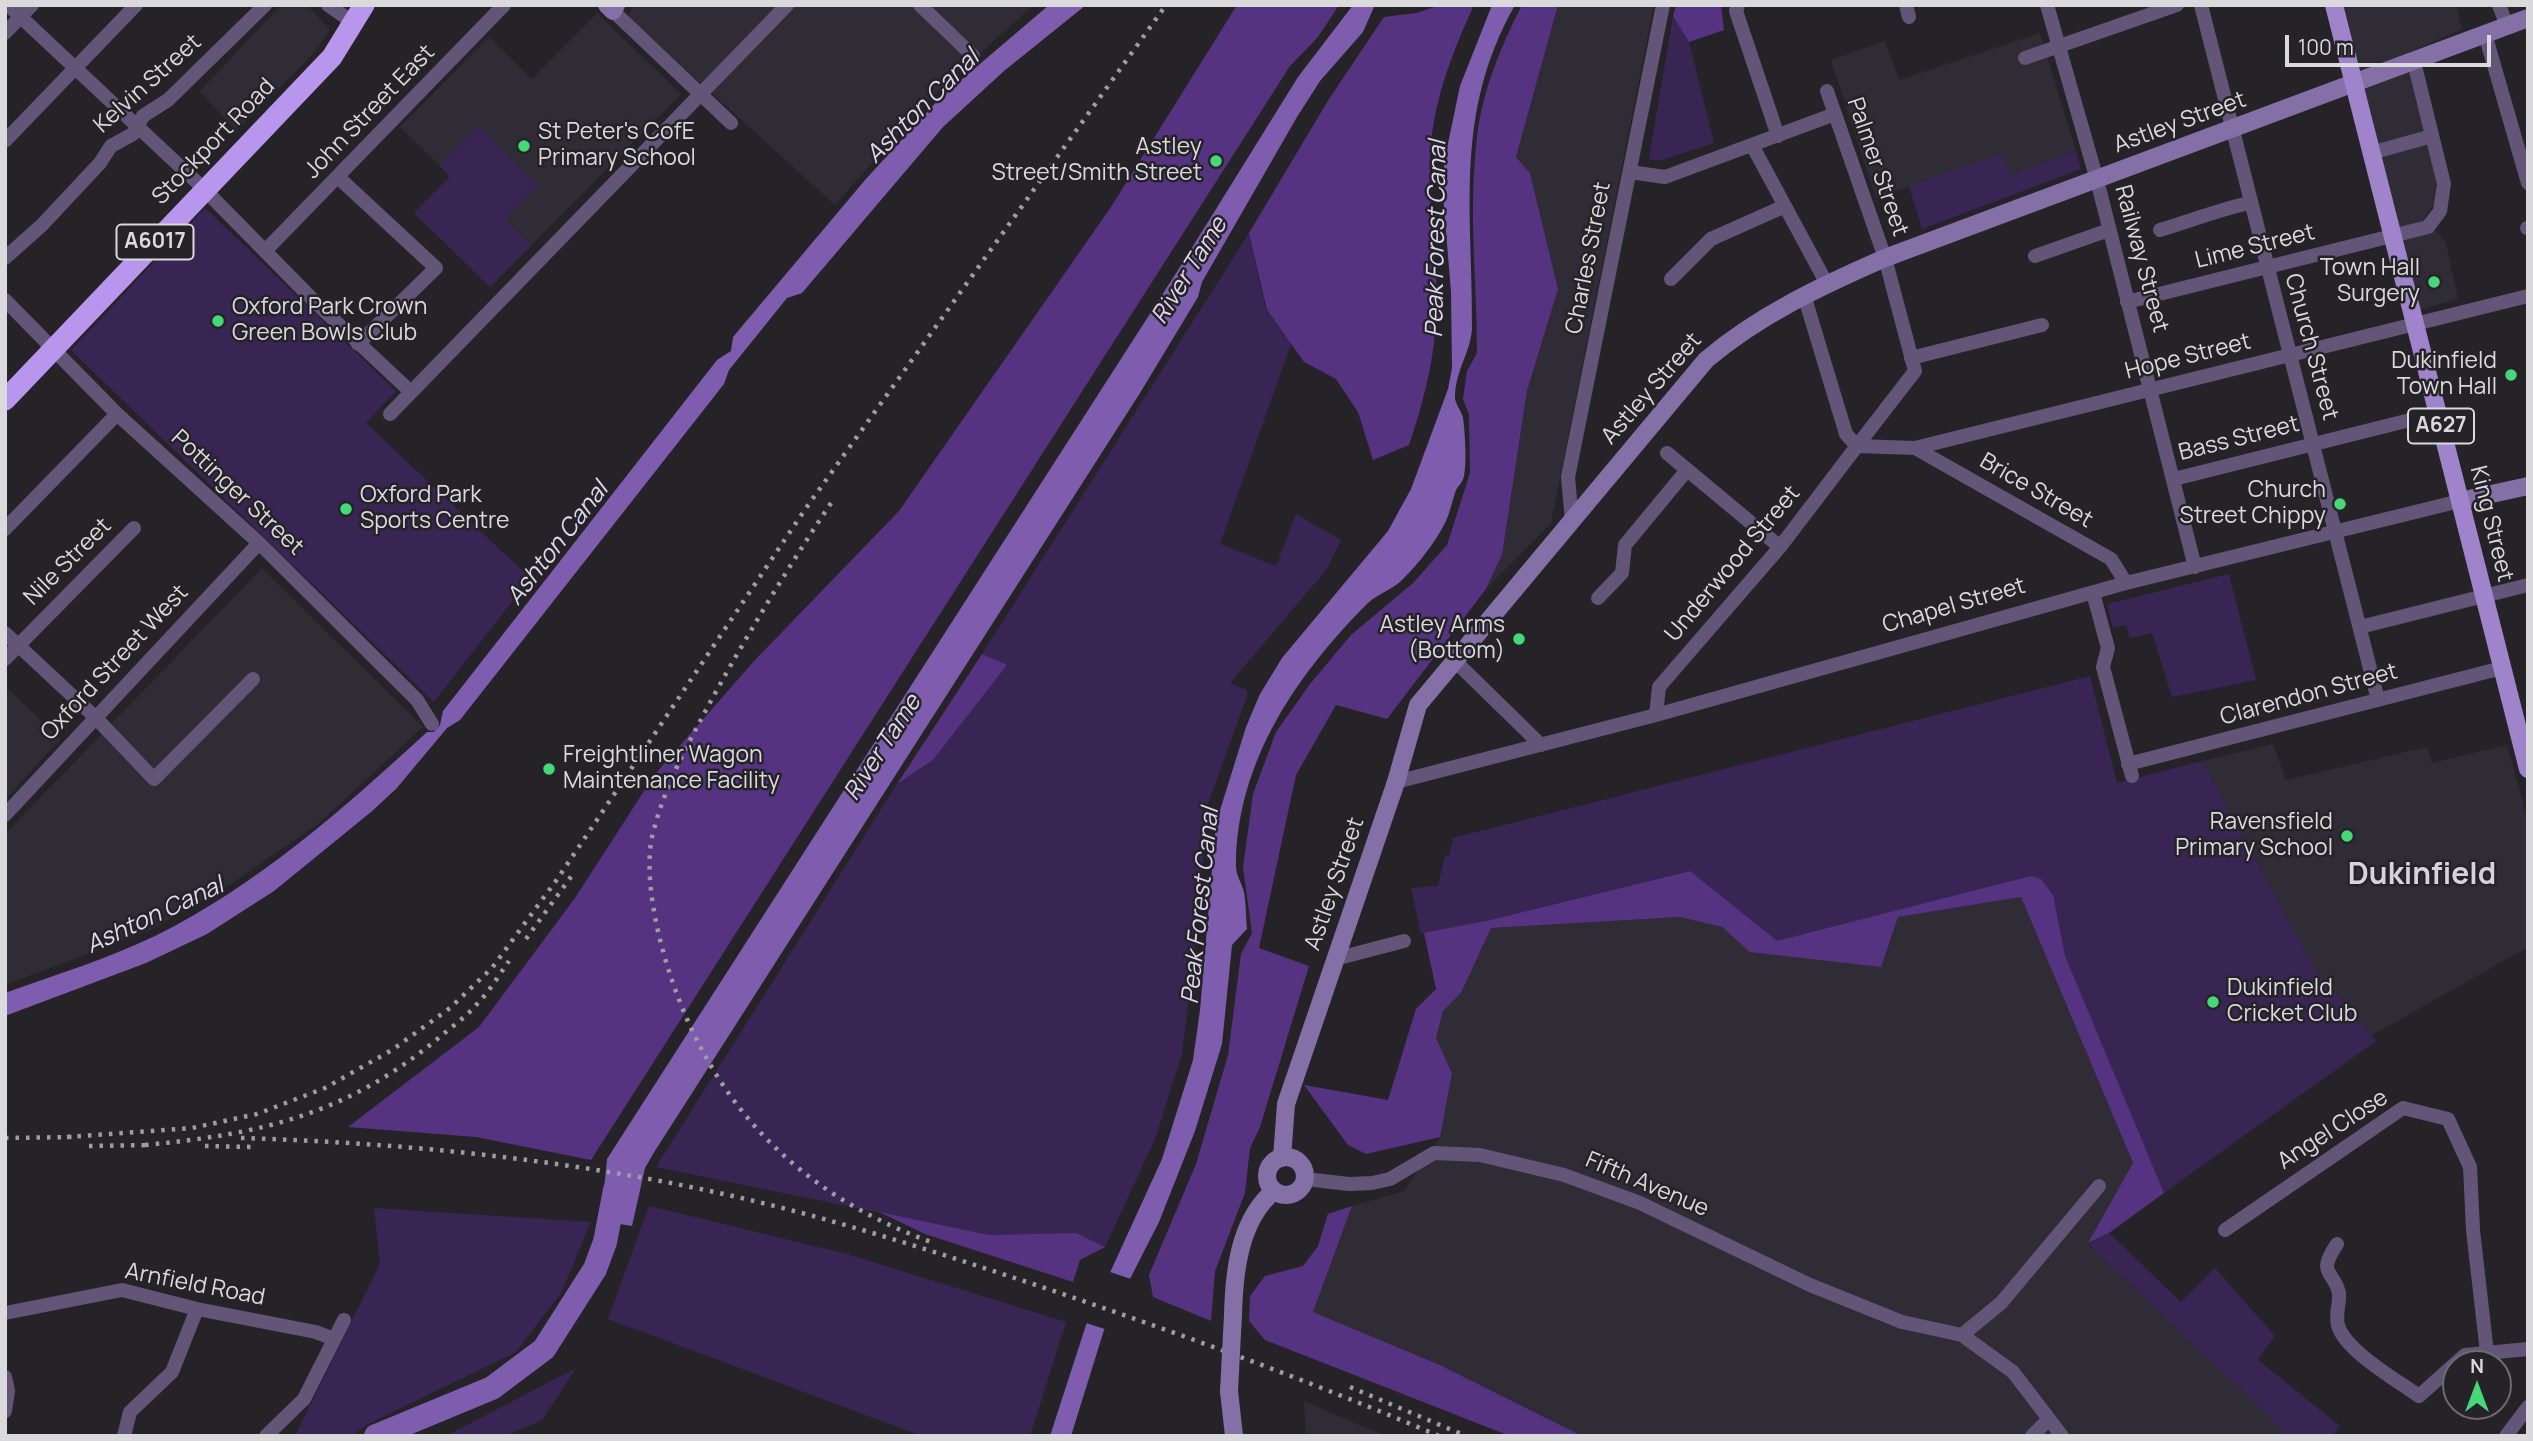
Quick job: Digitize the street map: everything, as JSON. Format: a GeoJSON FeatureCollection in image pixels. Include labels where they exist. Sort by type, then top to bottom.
{"type":"FeatureCollection","features":[{"type":"Feature","properties":{"kind":"highway","name":"Stockport Road"},"geometry":{"type":"LineString","coordinates":[[5,400],[203,188],[332,57],[359,14]]}},
{"type":"Feature","properties":{"kind":"main road","name":"King Street"},"geometry":{"type":"LineString","coordinates":[[2334,5],[2528,769]]}},
{"type":"Feature","properties":{"kind":"main road","name":"Astley Street"},"geometry":{"type":"LineString","coordinates":[[1282,1158],[1286,1104],[1396,782],[1418,705],[1706,360],[1737,334],[1804,295],[1885,258],[2528,18]]}},
{"type":"Feature","properties":{"kind":"main road","name":"Chapel Street"},"geometry":{"type":"LineString","coordinates":[[2459,500],[2528,486]]}},
{"type":"Feature","properties":{"kind":"main road"},"geometry":{"type":"LineString","coordinates":[[1282,1158],[1299,1162],[1306,1179],[1296,1193],[1285,1195],[1274,1191],[1268,1181],[1269,1169],[1282,1158]]}},
{"type":"Feature","properties":{"kind":"main road"},"geometry":{"type":"LineString","coordinates":[[1234,1436],[1229,1391],[1234,1288],[1242,1243],[1266,1197],[1274,1191]]}},
{"type":"Feature","properties":{"kind":"street"},"geometry":{"type":"LineString","coordinates":[[8,5],[74,70],[203,188],[358,344],[411,392]]}},
{"type":"Feature","properties":{"kind":"street"},"geometry":{"type":"LineString","coordinates":[[5,33],[32,5]]}},
{"type":"Feature","properties":{"kind":"street"},"geometry":{"type":"LineString","coordinates":[[5,141],[136,5]]}},
{"type":"Feature","properties":{"kind":"street","name":"Kelvin Street"},"geometry":{"type":"LineString","coordinates":[[5,258],[43,225],[100,163],[111,146],[130,136],[143,116],[167,100],[265,5]]}},
{"type":"Feature","properties":{"kind":"street"},"geometry":{"type":"LineString","coordinates":[[328,5],[359,14]]}},
{"type":"Feature","properties":{"kind":"street","name":"John Street East"},"geometry":{"type":"LineString","coordinates":[[266,250],[504,5]]}},
{"type":"Feature","properties":{"kind":"street"},"geometry":{"type":"LineString","coordinates":[[390,414],[787,5]]}},
{"type":"Feature","properties":{"kind":"street"},"geometry":{"type":"LineString","coordinates":[[920,5],[973,56]]}},
{"type":"Feature","properties":{"kind":"street","name":"Charles Street"},"geometry":{"type":"LineString","coordinates":[[1572,521],[1568,477],[1663,5]]}},
{"type":"Feature","properties":{"kind":"street"},"geometry":{"type":"LineString","coordinates":[[1738,5],[1736,11],[1777,136]]}},
{"type":"Feature","properties":{"kind":"street","name":"Railway Street"},"geometry":{"type":"LineString","coordinates":[[2047,5],[2152,389],[2196,567]]}},
{"type":"Feature","properties":{"kind":"street"},"geometry":{"type":"LineString","coordinates":[[2025,58],[2177,5]]}},
{"type":"Feature","properties":{"kind":"street","name":"Church Street"},"geometry":{"type":"LineString","coordinates":[[2201,5],[2249,203],[2378,700]]}},
{"type":"Feature","properties":{"kind":"street"},"geometry":{"type":"LineString","coordinates":[[2499,5],[2507,26]]}},
{"type":"Feature","properties":{"kind":"street"},"geometry":{"type":"LineString","coordinates":[[612,7],[700,96],[732,123]]}},
{"type":"Feature","properties":{"kind":"street"},"geometry":{"type":"LineString","coordinates":[[2485,34],[2528,183]]}},
{"type":"Feature","properties":{"kind":"street","name":"Lime Street"},"geometry":{"type":"LineString","coordinates":[[2127,302],[2428,227],[2440,211],[2444,184],[2414,62]]}},
{"type":"Feature","properties":{"kind":"street","name":"Palmer Street"},"geometry":{"type":"LineString","coordinates":[[1827,91],[1885,258],[1912,359]]}},
{"type":"Feature","properties":{"kind":"street"},"geometry":{"type":"LineString","coordinates":[[1630,172],[1665,177],[1835,114]]}},
{"type":"Feature","properties":{"kind":"street"},"geometry":{"type":"LineString","coordinates":[[2371,153],[2432,136]]}},
{"type":"Feature","properties":{"kind":"street"},"geometry":{"type":"LineString","coordinates":[[1752,145],[1827,284]]}},
{"type":"Feature","properties":{"kind":"street"},"geometry":{"type":"LineString","coordinates":[[339,177],[436,268],[358,344]]}},
{"type":"Feature","properties":{"kind":"street"},"geometry":{"type":"LineString","coordinates":[[2160,230],[2194,220],[2201,214],[2249,203]]}},
{"type":"Feature","properties":{"kind":"street"},"geometry":{"type":"LineString","coordinates":[[1671,279],[1711,239],[1785,206]]}},
{"type":"Feature","properties":{"kind":"street"},"geometry":{"type":"LineString","coordinates":[[2035,256],[2109,230]]}},
{"type":"Feature","properties":{"kind":"street"},"geometry":{"type":"LineString","coordinates":[[1804,295],[1846,434],[1857,446]]}},
{"type":"Feature","properties":{"kind":"street","name":"Hope Street"},"geometry":{"type":"LineString","coordinates":[[1857,446],[1915,448],[2528,296]]}},
{"type":"Feature","properties":{"kind":"street","name":"Pottinger Street"},"geometry":{"type":"LineString","coordinates":[[5,300],[117,414],[259,543],[416,700],[432,724]]}},
{"type":"Feature","properties":{"kind":"street"},"geometry":{"type":"LineString","coordinates":[[1912,359],[2042,325]]}},
{"type":"Feature","properties":{"kind":"street","name":"Underwood Street"},"geometry":{"type":"LineString","coordinates":[[1656,715],[1659,687],[1780,547],[1915,371],[1912,359]]}},
{"type":"Feature","properties":{"kind":"street","name":"Bass Street"},"geometry":{"type":"LineString","coordinates":[[2174,479],[2438,413]]}},
{"type":"Feature","properties":{"kind":"street"},"geometry":{"type":"LineString","coordinates":[[5,529],[117,414]]}},
{"type":"Feature","properties":{"kind":"street","name":"Brice Street"},"geometry":{"type":"LineString","coordinates":[[1915,448],[2111,559],[2126,583]]}},
{"type":"Feature","properties":{"kind":"street"},"geometry":{"type":"LineString","coordinates":[[1667,453],[1780,547]]}},
{"type":"Feature","properties":{"kind":"street"},"geometry":{"type":"LineString","coordinates":[[1598,598],[1622,573],[1625,545],[1687,470]]}},
{"type":"Feature","properties":{"kind":"street","name":"Chapel Street"},"geometry":{"type":"LineString","coordinates":[[1396,782],[1656,715],[2126,583],[2459,500]]}},
{"type":"Feature","properties":{"kind":"street","name":"Nile Street"},"geometry":{"type":"LineString","coordinates":[[5,659],[134,528]]}},
{"type":"Feature","properties":{"kind":"street","name":"Oxford Street West"},"geometry":{"type":"LineString","coordinates":[[5,815],[259,543]]}},
{"type":"Feature","properties":{"kind":"street"},"geometry":{"type":"LineString","coordinates":[[2360,626],[2528,585]]}},
{"type":"Feature","properties":{"kind":"street","name":"Clarendon Street"},"geometry":{"type":"LineString","coordinates":[[2092,593],[2108,648],[2104,667],[2130,770],[2248,735],[2502,668]]}},
{"type":"Feature","properties":{"kind":"street"},"geometry":{"type":"LineString","coordinates":[[5,633],[94,717],[154,779],[253,678]]}},
{"type":"Feature","properties":{"kind":"street"},"geometry":{"type":"LineString","coordinates":[[1455,661],[1542,744]]}},
{"type":"Feature","properties":{"kind":"street"},"geometry":{"type":"LineString","coordinates":[[1335,958],[1404,941]]}},
{"type":"Feature","properties":{"kind":"street","name":"Angel Close"},"geometry":{"type":"LineString","coordinates":[[2225,1230],[2403,1108],[2448,1119],[2470,1167],[2473,1230],[2487,1350]]}},
{"type":"Feature","properties":{"kind":"street","name":"Fifth Avenue"},"geometry":{"type":"LineString","coordinates":[[1306,1179],[1349,1184],[1381,1181],[1390,1179],[1434,1153],[1480,1155],[1532,1166],[1640,1203],[1810,1285],[1902,1322],[1962,1335]]}},
{"type":"Feature","properties":{"kind":"street"},"geometry":{"type":"LineString","coordinates":[[2062,1436],[2013,1371],[1962,1335],[2001,1303],[2099,1186]]}},
{"type":"Feature","properties":{"kind":"street"},"geometry":{"type":"LineString","coordinates":[[2337,1244],[2328,1264],[2331,1281],[2339,1293],[2338,1325],[2348,1343],[2418,1396],[2442,1375]]}},
{"type":"Feature","properties":{"kind":"street","name":"Arnfield Road"},"geometry":{"type":"LineString","coordinates":[[5,1313],[122,1290],[197,1309],[316,1332],[334,1339]]}},
{"type":"Feature","properties":{"kind":"street"},"geometry":{"type":"LineString","coordinates":[[124,1436],[131,1412],[172,1372],[197,1309]]}},
{"type":"Feature","properties":{"kind":"street"},"geometry":{"type":"LineString","coordinates":[[266,1436],[304,1399],[344,1320]]}},
{"type":"Feature","properties":{"kind":"street"},"geometry":{"type":"LineString","coordinates":[[5,1377],[8,1391],[5,1411]]}},
{"type":"Feature","properties":{"kind":"street"},"geometry":{"type":"LineString","coordinates":[[2506,1436],[2528,1407]]}},
{"type":"Feature","properties":{"kind":"street"},"geometry":{"type":"LineString","coordinates":[[2032,1436],[2049,1419]]}},
{"type":"Feature","properties":{"kind":"shaded area"},"geometry":{"type":"Polygon","coordinates":[[[281,5],[307,5],[330,30],[311,56],[236,131],[200,91],[281,5]]]}},
{"type":"Feature","properties":{"kind":"shaded area"},"geometry":{"type":"Polygon","coordinates":[[[634,5],[1034,5],[930,98],[835,205],[628,17],[634,5]]]}},
{"type":"Feature","properties":{"kind":"shaded area"},"geometry":{"type":"Polygon","coordinates":[[[1237,5],[1339,5],[1318,37],[1290,66],[591,1160],[476,1137],[348,1127],[479,1027],[575,898],[655,774],[755,660],[899,511],[1111,207],[1237,5]]]}},
{"type":"Feature","properties":{"kind":"shaded area"},"geometry":{"type":"Polygon","coordinates":[[[1441,5],[1474,5],[1445,76],[1431,143],[1430,187],[1437,298],[1432,354],[1425,391],[1409,445],[1373,460],[1358,412],[1336,379],[1304,362],[1267,310],[1249,233],[1329,99],[1384,17],[1416,13],[1441,5]]]}},
{"type":"Feature","properties":{"kind":"shaded area"},"geometry":{"type":"Polygon","coordinates":[[[1522,5],[1558,5],[1516,157],[1530,173],[1558,289],[1527,391],[1502,555],[1486,589],[1387,719],[1336,705],[1296,775],[1259,948],[1309,966],[1260,1127],[1250,1148],[1245,1193],[1215,1271],[1211,1321],[1153,1297],[1149,1275],[1196,1164],[1228,1055],[1241,954],[1252,933],[1243,867],[1253,794],[1276,732],[1310,684],[1351,635],[1413,583],[1447,545],[1470,473],[1469,415],[1463,399],[1467,371],[1477,353],[1473,191],[1477,137],[1493,70],[1522,5]]]}},
{"type":"Feature","properties":{"kind":"shaded area"},"geometry":{"type":"Polygon","coordinates":[[[1558,5],[1654,5],[1551,523],[1486,589],[1502,555],[1527,391],[1558,289],[1530,173],[1516,157],[1558,5]]]}},
{"type":"Feature","properties":{"kind":"shaded area"},"geometry":{"type":"Polygon","coordinates":[[[1676,5],[1721,5],[1724,30],[1689,42],[1673,16],[1676,5]]]}},
{"type":"Feature","properties":{"kind":"shaded area"},"geometry":{"type":"Polygon","coordinates":[[[2343,5],[2456,5],[2462,29],[2406,54],[2436,182],[2434,203],[2425,217],[2446,243],[2458,299],[2420,310],[2343,5]]]}},
{"type":"Feature","properties":{"kind":"shaded area","name":"St Peter's CofE Primary School"},"geometry":{"type":"Polygon","coordinates":[[[597,13],[681,94],[490,287],[414,213],[450,176],[400,127],[489,37],[532,79],[597,13]]]}},
{"type":"Feature","properties":{"kind":"shaded area"},"geometry":{"type":"Polygon","coordinates":[[[1673,16],[1689,42],[1714,143],[1659,161],[1649,159],[1673,16]]]}},
{"type":"Feature","properties":{"kind":"shaded area"},"geometry":{"type":"Polygon","coordinates":[[[2040,33],[2076,151],[2010,175],[2001,154],[1876,198],[1831,60],[1885,41],[1899,80],[2040,33]]]}},
{"type":"Feature","properties":{"kind":"shaded area"},"geometry":{"type":"Polygon","coordinates":[[[479,126],[538,186],[505,219],[531,246],[490,287],[414,213],[450,177],[439,165],[479,126]]]}},
{"type":"Feature","properties":{"kind":"shaded area"},"geometry":{"type":"Polygon","coordinates":[[[2076,151],[2081,169],[1922,229],[1909,186],[2002,153],[2010,175],[2076,151]]]}},
{"type":"Feature","properties":{"kind":"shaded area","name":"Oxford Park Sports Centre"},"geometry":{"type":"Polygon","coordinates":[[[205,208],[396,391],[366,423],[530,578],[434,702],[71,350],[205,208]]]}},
{"type":"Feature","properties":{"kind":"shaded area"},"geometry":{"type":"Polygon","coordinates":[[[1249,233],[1266,310],[1291,344],[1220,544],[1276,566],[1296,514],[1341,540],[1327,569],[1230,683],[1247,690],[1247,696],[1208,804],[1182,1054],[1155,1139],[1105,1247],[1076,1233],[989,1235],[656,1167],[897,784],[933,760],[1007,665],[982,654],[1249,233]]]}},
{"type":"Feature","properties":{"kind":"shaded area"},"geometry":{"type":"Polygon","coordinates":[[[262,568],[423,727],[318,824],[231,884],[151,930],[5,985],[5,834],[262,568]]]}},
{"type":"Feature","properties":{"kind":"shaded area"},"geometry":{"type":"Polygon","coordinates":[[[2229,574],[2256,680],[2172,697],[2152,633],[2130,638],[2126,625],[2113,628],[2107,604],[2229,574]]]}},
{"type":"Feature","properties":{"kind":"shaded area"},"geometry":{"type":"Polygon","coordinates":[[[982,654],[1007,665],[933,760],[897,784],[982,654]]]}},
{"type":"Feature","properties":{"kind":"shaded area"},"geometry":{"type":"Polygon","coordinates":[[[2090,676],[2117,783],[2202,761],[2314,968],[2376,1041],[2164,1193],[2031,877],[1777,942],[1689,871],[1490,920],[1421,934],[1411,888],[1438,886],[1445,855],[1449,856],[1453,838],[2090,676]]]}},
{"type":"Feature","properties":{"kind":"shaded area"},"geometry":{"type":"Polygon","coordinates":[[[5,686],[60,739],[5,800],[5,686]]]}},
{"type":"Feature","properties":{"kind":"shaded area","name":"Ravensfield Primary School"},"geometry":{"type":"Polygon","coordinates":[[[2273,744],[2286,780],[2427,747],[2432,763],[2507,745],[2528,822],[2528,947],[2371,1036],[2314,968],[2202,761],[2273,744]]]}},
{"type":"Feature","properties":{"kind":"shaded area"},"geometry":{"type":"Polygon","coordinates":[[[1690,871],[1777,941],[2031,876],[2041,879],[2053,895],[2065,956],[2164,1193],[2109,1233],[2088,1243],[2133,1163],[2021,897],[1898,917],[1881,967],[1750,952],[1722,927],[1680,917],[1491,928],[1461,993],[1443,1011],[1436,1038],[1452,1073],[1440,1137],[1366,1154],[1348,1145],[1304,1085],[1388,1100],[1416,1009],[1436,989],[1424,933],[1490,920],[1690,871]]]}},
{"type":"Feature","properties":{"kind":"shaded area"},"geometry":{"type":"Polygon","coordinates":[[[2021,897],[2133,1163],[2088,1244],[2282,1429],[2278,1436],[1582,1436],[1441,1365],[1313,1312],[1352,1206],[1404,1191],[1440,1137],[1452,1073],[1436,1038],[1443,1011],[1461,993],[1491,928],[1680,917],[1722,927],[1751,952],[1898,917],[2021,897]]]}},
{"type":"Feature","properties":{"kind":"shaded area"},"geometry":{"type":"Polygon","coordinates":[[[649,1206],[847,1254],[1066,1322],[1030,1436],[922,1436],[608,1319],[649,1206]]]}},
{"type":"Feature","properties":{"kind":"shaded area"},"geometry":{"type":"Polygon","coordinates":[[[1352,1206],[1313,1312],[1440,1365],[1582,1436],[1510,1436],[1265,1340],[1249,1321],[1250,1296],[1265,1276],[1303,1266],[1318,1246],[1328,1214],[1352,1206]]]}},
{"type":"Feature","properties":{"kind":"shaded area"},"geometry":{"type":"Polygon","coordinates":[[[374,1208],[591,1222],[561,1293],[516,1352],[368,1424],[352,1436],[295,1436],[380,1264],[374,1208]]]}},
{"type":"Feature","properties":{"kind":"shaded area"},"geometry":{"type":"Polygon","coordinates":[[[879,1212],[989,1235],[1076,1233],[1105,1247],[1080,1260],[1073,1282],[925,1234],[879,1212]]]}},
{"type":"Feature","properties":{"kind":"shaded area"},"geometry":{"type":"Polygon","coordinates":[[[2109,1233],[2181,1302],[2215,1268],[2275,1336],[2258,1360],[2340,1426],[2332,1436],[2278,1436],[2282,1429],[2088,1244],[2109,1233]]]}},
{"type":"Feature","properties":{"kind":"shaded area"},"geometry":{"type":"Polygon","coordinates":[[[576,1368],[542,1420],[505,1436],[446,1436],[576,1368]]]}},
{"type":"Feature","properties":{"kind":"shaded area"},"geometry":{"type":"Polygon","coordinates":[[[1304,1401],[1385,1436],[1306,1436],[1304,1401]]]}},
{"type":"Feature","properties":{"kind":"water"},"geometry":{"type":"Polygon","coordinates":[[[1049,5],[1086,5],[1004,71],[943,127],[802,293],[787,298],[729,370],[724,384],[460,720],[447,728],[396,789],[274,891],[207,934],[146,963],[5,1016],[5,993],[155,936],[229,893],[298,844],[427,732],[434,732],[440,725],[443,711],[717,360],[731,351],[733,337],[865,180],[940,98],[1049,5]]]}},
{"type":"Feature","properties":{"kind":"water"},"geometry":{"type":"Polygon","coordinates":[[[1353,5],[1390,5],[1374,7],[1363,32],[1320,81],[1202,282],[1198,297],[1140,393],[653,1154],[645,1168],[632,1226],[601,1221],[607,1159],[1180,267],[1298,77],[1353,5]]]}},
{"type":"Feature","properties":{"kind":"water"},"geometry":{"type":"Polygon","coordinates":[[[1492,5],[1515,5],[1495,45],[1482,85],[1474,125],[1470,204],[1472,329],[1455,394],[1464,424],[1466,456],[1463,478],[1444,525],[1425,554],[1399,582],[1368,603],[1342,630],[1296,689],[1276,720],[1260,753],[1239,824],[1236,866],[1244,892],[1247,929],[1232,945],[1222,1044],[1195,1131],[1159,1222],[1104,1330],[1071,1436],[1050,1436],[1086,1325],[1162,1159],[1193,1060],[1200,1010],[1216,823],[1246,727],[1260,694],[1282,658],[1388,531],[1411,489],[1448,389],[1452,368],[1451,292],[1442,183],[1460,86],[1492,5]]]}},
{"type":"Feature","properties":{"kind":"pier"},"geometry":{"type":"Polygon","coordinates":[[[1107,1271],[1134,1280],[1108,1330],[1083,1322],[1107,1271]]]}},
{"type":"Feature","properties":{"kind":"waterway","name":"River Tame"},"geometry":{"type":"LineString","coordinates":[[376,1436],[492,1388],[544,1349],[595,1269],[605,1242],[615,1190]]}},
{"type":"Feature","properties":{"kind":"railway"},"geometry":{"type":"LineString","coordinates":[[67,1137],[192,1128],[257,1114],[325,1088],[392,1050],[450,1008],[492,968],[558,878],[806,508],[1166,5]]}},
{"type":"Feature","properties":{"kind":"railway"},"geometry":{"type":"LineString","coordinates":[[831,503],[741,647],[678,765],[663,800],[650,850],[656,924],[680,1003],[702,1051],[729,1094],[761,1133],[797,1167],[838,1197],[884,1222],[934,1243]]}},
{"type":"Feature","properties":{"kind":"railway"},"geometry":{"type":"LineString","coordinates":[[526,939],[573,874]]}},
{"type":"Feature","properties":{"kind":"railway"},"geometry":{"type":"LineString","coordinates":[[145,1145],[266,1126],[338,1102],[406,1063],[455,1025],[490,989],[509,961]]}},
{"type":"Feature","properties":{"kind":"railway"},"geometry":{"type":"LineString","coordinates":[[5,1138],[77,1137]]}},
{"type":"Feature","properties":{"kind":"railway"},"geometry":{"type":"LineString","coordinates":[[241,1138],[428,1149],[552,1163],[737,1197],[845,1225],[1024,1281],[1233,1354],[1439,1436]]}},
{"type":"Feature","properties":{"kind":"railway"},"geometry":{"type":"LineString","coordinates":[[89,1146],[152,1145]]}},
{"type":"Feature","properties":{"kind":"railway"},"geometry":{"type":"LineString","coordinates":[[205,1146],[254,1147]]}},
{"type":"Feature","properties":{"kind":"railway"},"geometry":{"type":"LineString","coordinates":[[1350,1387],[1466,1436]]}},
{"type":"Feature","properties":{"kind":"place","name":"St Peter's CofE Primary School"},"geometry":{"type":"Point","coordinates":[524,146]}},
{"type":"Feature","properties":{"kind":"place","name":"Astley Street/Smith Street"},"geometry":{"type":"Point","coordinates":[1216,161]}},
{"type":"Feature","properties":{"kind":"place","name":"Town Hall Surgery"},"geometry":{"type":"Point","coordinates":[2434,282]}},
{"type":"Feature","properties":{"kind":"place","name":"Oxford Park Crown Green Bowls Club"},"geometry":{"type":"Point","coordinates":[218,321]}},
{"type":"Feature","properties":{"kind":"place","name":"Dukinfield Town Hall"},"geometry":{"type":"Point","coordinates":[2511,375]}},
{"type":"Feature","properties":{"kind":"place","name":"Church Street Chippy"},"geometry":{"type":"Point","coordinates":[2340,504]}},
{"type":"Feature","properties":{"kind":"place","name":"Oxford Park Sports Centre"},"geometry":{"type":"Point","coordinates":[346,509]}},
{"type":"Feature","properties":{"kind":"place","name":"Astley Arms (Bottom)"},"geometry":{"type":"Point","coordinates":[1519,639]}},
{"type":"Feature","properties":{"kind":"place","name":"Freightliner Wagon Maintenance Facility"},"geometry":{"type":"Point","coordinates":[549,769]}},
{"type":"Feature","properties":{"kind":"place","name":"Ravensfield Primary School"},"geometry":{"type":"Point","coordinates":[2347,836]}},
{"type":"Feature","properties":{"kind":"place","name":"Dukinfield Cricket Club"},"geometry":{"type":"Point","coordinates":[2213,1002]}},
{"type":"Feature","properties":{"kind":"district","name":"Dukinfield"},"geometry":{"type":"Point","coordinates":[2422,876]}},
{"type":"Feature","properties":{"kind":"water label","name":"Ashton Canal"},"geometry":{"type":"Point","coordinates":[923,107]}},
{"type":"Feature","properties":{"kind":"water label","name":"Peak Forest Canal"},"geometry":{"type":"Point","coordinates":[1437,239]}},
{"type":"Feature","properties":{"kind":"water label","name":"Ashton Canal"},"geometry":{"type":"Point","coordinates":[558,544]}},
{"type":"Feature","properties":{"kind":"water label","name":"Peak Forest Canal"},"geometry":{"type":"Point","coordinates":[1201,906]}},
{"type":"Feature","properties":{"kind":"water label","name":"Ashton Canal"},"geometry":{"type":"Point","coordinates":[155,916]}}]}
